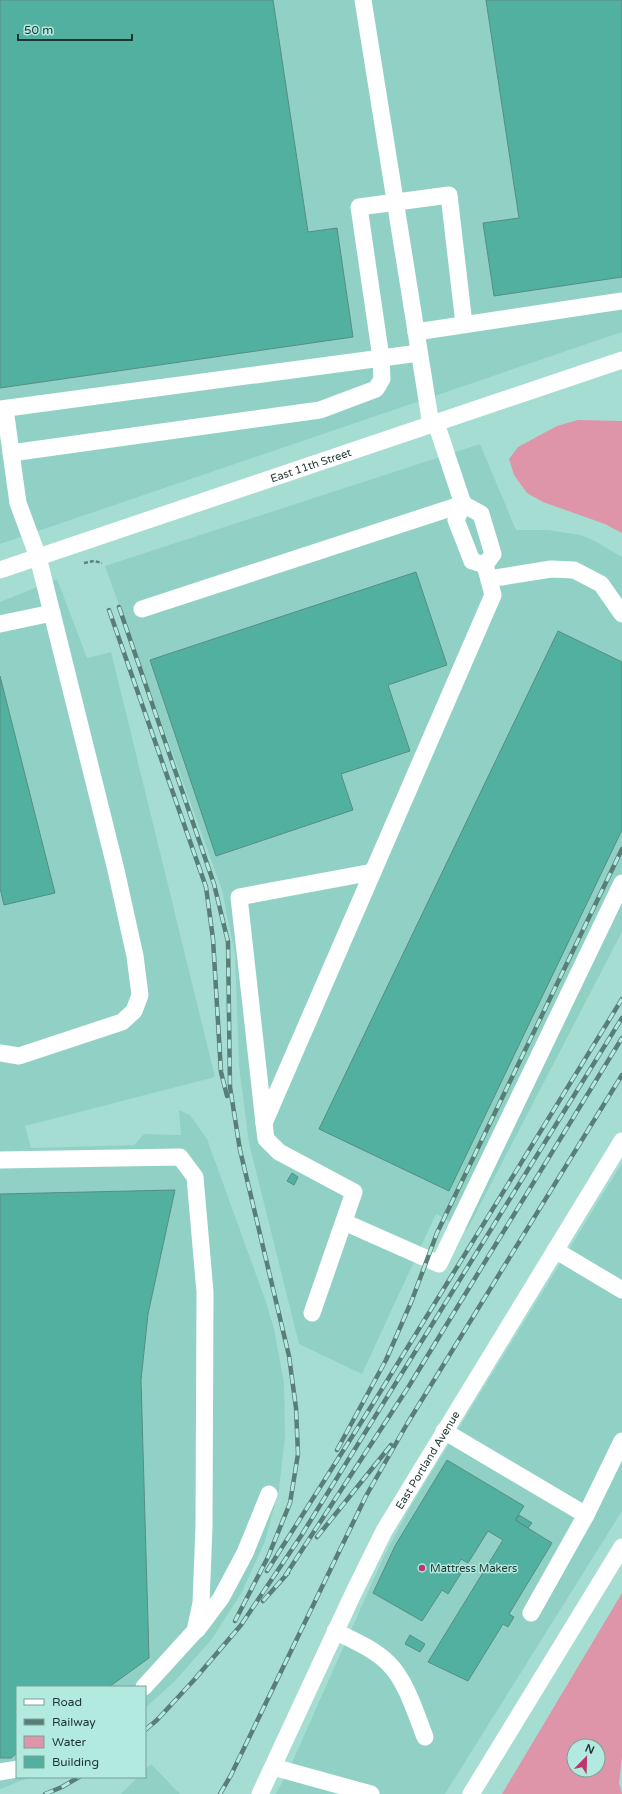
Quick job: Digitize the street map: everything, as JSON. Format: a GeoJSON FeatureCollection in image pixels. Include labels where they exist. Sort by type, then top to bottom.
{"type":"FeatureCollection","features":[{"type":"Feature","properties":{"kind":"street"},"geometry":{"type":"LineString","coordinates":[[264,1123],[493,595],[487,572],[493,554],[481,514],[463,504],[433,424],[419,353],[363,0]]}},
{"type":"Feature","properties":{"kind":"street"},"geometry":{"type":"LineString","coordinates":[[11,453],[320,410],[376,389],[382,379],[381,358],[359,207],[449,195],[464,324]]}},
{"type":"Feature","properties":{"kind":"street"},"geometry":{"type":"LineString","coordinates":[[416,332],[622,300]]}},
{"type":"Feature","properties":{"kind":"street"},"geometry":{"type":"LineString","coordinates":[[0,1053],[19,1056],[122,1022],[134,1012],[140,995],[135,956],[116,870],[38,557],[18,503],[3,409],[419,353]]}},
{"type":"Feature","properties":{"kind":"street","name":"East 11th Street"},"geometry":{"type":"LineString","coordinates":[[0,570],[622,360]]}},
{"type":"Feature","properties":{"kind":"street"},"geometry":{"type":"LineString","coordinates":[[463,504],[456,520],[472,561],[487,572],[551,569],[574,570],[601,584],[622,614]]}},
{"type":"Feature","properties":{"kind":"street"},"geometry":{"type":"LineString","coordinates":[[142,609],[463,504]]}},
{"type":"Feature","properties":{"kind":"street"},"geometry":{"type":"LineString","coordinates":[[0,624],[52,612]]}},
{"type":"Feature","properties":{"kind":"street"},"geometry":{"type":"LineString","coordinates":[[312,1313],[354,1192],[279,1152],[266,1139],[239,897],[373,872]]}},
{"type":"Feature","properties":{"kind":"street"},"geometry":{"type":"LineString","coordinates":[[344,1222],[439,1264],[622,882]]}},
{"type":"Feature","properties":{"kind":"street","name":"East Portland Avenue"},"geometry":{"type":"LineString","coordinates":[[260,1794],[384,1531],[622,1141]]}},
{"type":"Feature","properties":{"kind":"street"},"geometry":{"type":"LineString","coordinates":[[0,1160],[180,1156],[195,1177],[205,1292],[204,1527],[201,1602],[195,1631]]}},
{"type":"Feature","properties":{"kind":"street"},"geometry":{"type":"LineString","coordinates":[[555,1250],[622,1290]]}},
{"type":"Feature","properties":{"kind":"street"},"geometry":{"type":"LineString","coordinates":[[444,1432],[586,1515]]}},
{"type":"Feature","properties":{"kind":"street"},"geometry":{"type":"LineString","coordinates":[[531,1613],[586,1515],[622,1442]]}},
{"type":"Feature","properties":{"kind":"street"},"geometry":{"type":"LineString","coordinates":[[145,1686],[195,1631],[221,1598],[245,1553],[269,1494]]}},
{"type":"Feature","properties":{"kind":"street"},"geometry":{"type":"LineString","coordinates":[[471,1794],[622,1547]]}},
{"type":"Feature","properties":{"kind":"street"},"geometry":{"type":"LineString","coordinates":[[336,1631],[369,1649],[388,1663],[399,1678],[411,1702],[425,1737]]}},
{"type":"Feature","properties":{"kind":"street"},"geometry":{"type":"LineString","coordinates":[[273,1767],[371,1794]]}},
{"type":"Feature","properties":{"kind":"street"},"geometry":{"type":"LineString","coordinates":[[0,1772],[16,1769]]}},
{"type":"Feature","properties":{"kind":"path"},"geometry":{"type":"LineString","coordinates":[[84,563],[94,561],[102,563]]}},
{"type":"Feature","properties":{"kind":"shaded area"},"geometry":{"type":"Polygon","coordinates":[[[0,0],[622,0],[622,332],[0,544],[0,0]]]}},
{"type":"Feature","properties":{"kind":"shaded area"},"geometry":{"type":"Polygon","coordinates":[[[480,444],[516,530],[548,530],[580,535],[595,541],[622,557],[622,932],[467,1230],[436,1214],[362,1374],[299,1344],[249,1143],[239,1066],[235,954],[222,890],[105,566],[480,444]]]}},
{"type":"Feature","properties":{"kind":"shaded area"},"geometry":{"type":"Polygon","coordinates":[[[57,579],[87,658],[111,652],[215,1077],[25,1126],[31,1148],[134,1145],[144,1134],[181,1135],[179,1110],[190,1115],[207,1139],[266,1302],[274,1329],[284,1383],[285,1437],[279,1489],[265,1541],[242,1592],[212,1639],[174,1682],[146,1707],[146,1686],[16,1686],[16,1778],[28,1778],[0,1789],[0,602],[57,579]]]}},
{"type":"Feature","properties":{"kind":"shaded area"},"geometry":{"type":"Polygon","coordinates":[[[622,1163],[622,1511],[445,1794],[276,1794],[291,1765],[384,1556],[412,1504],[622,1163]]]}},
{"type":"Feature","properties":{"kind":"shaded area"},"geometry":{"type":"Polygon","coordinates":[[[151,1764],[180,1794],[121,1794],[137,1778],[146,1778],[146,1769],[151,1764]]]}},
{"type":"Feature","properties":{"kind":"water"},"geometry":{"type":"Polygon","coordinates":[[[578,420],[622,421],[622,533],[605,524],[543,502],[527,493],[514,475],[509,459],[518,447],[557,426],[578,420]]]}},
{"type":"Feature","properties":{"kind":"water"},"geometry":{"type":"Polygon","coordinates":[[[622,1593],[622,1757],[619,1783],[622,1794],[502,1794],[622,1593]]]}},
{"type":"Feature","properties":{"kind":"building"},"geometry":{"type":"Polygon","coordinates":[[[0,0],[273,0],[308,232],[337,228],[353,337],[0,388],[0,0]]]}},
{"type":"Feature","properties":{"kind":"building"},"geometry":{"type":"Polygon","coordinates":[[[486,0],[622,0],[622,277],[494,296],[483,223],[519,218],[486,0]]]}},
{"type":"Feature","properties":{"kind":"building"},"geometry":{"type":"Polygon","coordinates":[[[416,572],[447,665],[388,685],[410,751],[341,774],[353,810],[216,856],[150,660],[416,572]]]}},
{"type":"Feature","properties":{"kind":"building"},"geometry":{"type":"Polygon","coordinates":[[[558,631],[622,662],[622,830],[449,1191],[319,1129],[558,631]]]}},
{"type":"Feature","properties":{"kind":"building"},"geometry":{"type":"Polygon","coordinates":[[[0,676],[55,893],[4,905],[0,888],[0,676]]]}},
{"type":"Feature","properties":{"kind":"building"},"geometry":{"type":"Polygon","coordinates":[[[292,1173],[298,1177],[294,1185],[287,1181],[292,1173]]]}},
{"type":"Feature","properties":{"kind":"building"},"geometry":{"type":"Polygon","coordinates":[[[175,1190],[148,1314],[141,1380],[149,1658],[110,1686],[16,1686],[16,1754],[11,1758],[0,1758],[0,1194],[175,1190]]]}},
{"type":"Feature","properties":{"kind":"building","name":"Mattress Makers"},"geometry":{"type":"Polygon","coordinates":[[[447,1460],[524,1506],[515,1520],[552,1543],[509,1614],[514,1617],[508,1627],[503,1624],[468,1681],[428,1662],[503,1540],[488,1531],[468,1563],[461,1559],[457,1566],[463,1570],[448,1594],[442,1590],[422,1621],[373,1593],[395,1546],[447,1460]]]}},
{"type":"Feature","properties":{"kind":"building"},"geometry":{"type":"Polygon","coordinates":[[[519,1515],[532,1523],[528,1528],[516,1520],[519,1515]]]}},
{"type":"Feature","properties":{"kind":"building"},"geometry":{"type":"Polygon","coordinates":[[[410,1635],[425,1644],[420,1652],[405,1644],[410,1635]]]}},
{"type":"Feature","properties":{"kind":"railway"},"geometry":{"type":"LineString","coordinates":[[119,607],[214,884],[228,942],[230,1087],[240,1150],[289,1356],[296,1408],[298,1454],[290,1503],[268,1557],[235,1621]]}},
{"type":"Feature","properties":{"kind":"railway"},"geometry":{"type":"LineString","coordinates":[[109,610],[206,887],[213,939],[221,1072],[227,1096]]}},
{"type":"Feature","properties":{"kind":"railway"},"geometry":{"type":"LineString","coordinates":[[337,1450],[386,1360],[412,1300],[437,1233],[622,849]]}},
{"type":"Feature","properties":{"kind":"railway"},"geometry":{"type":"LineString","coordinates":[[267,1571],[374,1402],[622,999]]}},
{"type":"Feature","properties":{"kind":"railway"},"geometry":{"type":"LineString","coordinates":[[146,1729],[157,1720],[194,1680],[241,1625],[301,1536],[622,1018]]}},
{"type":"Feature","properties":{"kind":"railway"},"geometry":{"type":"LineString","coordinates":[[285,1576],[409,1386],[622,1038]]}},
{"type":"Feature","properties":{"kind":"railway"},"geometry":{"type":"LineString","coordinates":[[220,1794],[231,1775],[366,1496],[407,1424],[622,1075]]}},
{"type":"Feature","properties":{"kind":"railway"},"geometry":{"type":"LineString","coordinates":[[317,1537],[391,1445]]}},
{"type":"Feature","properties":{"kind":"railway"},"geometry":{"type":"LineString","coordinates":[[263,1601],[288,1573]]}},
{"type":"Feature","properties":{"kind":"railway"},"geometry":{"type":"LineString","coordinates":[[45,1794],[62,1787],[77,1778]]}},
{"type":"Feature","properties":{"kind":"place","name":"Mattress Makers"},"geometry":{"type":"Point","coordinates":[422,1568]}}]}
